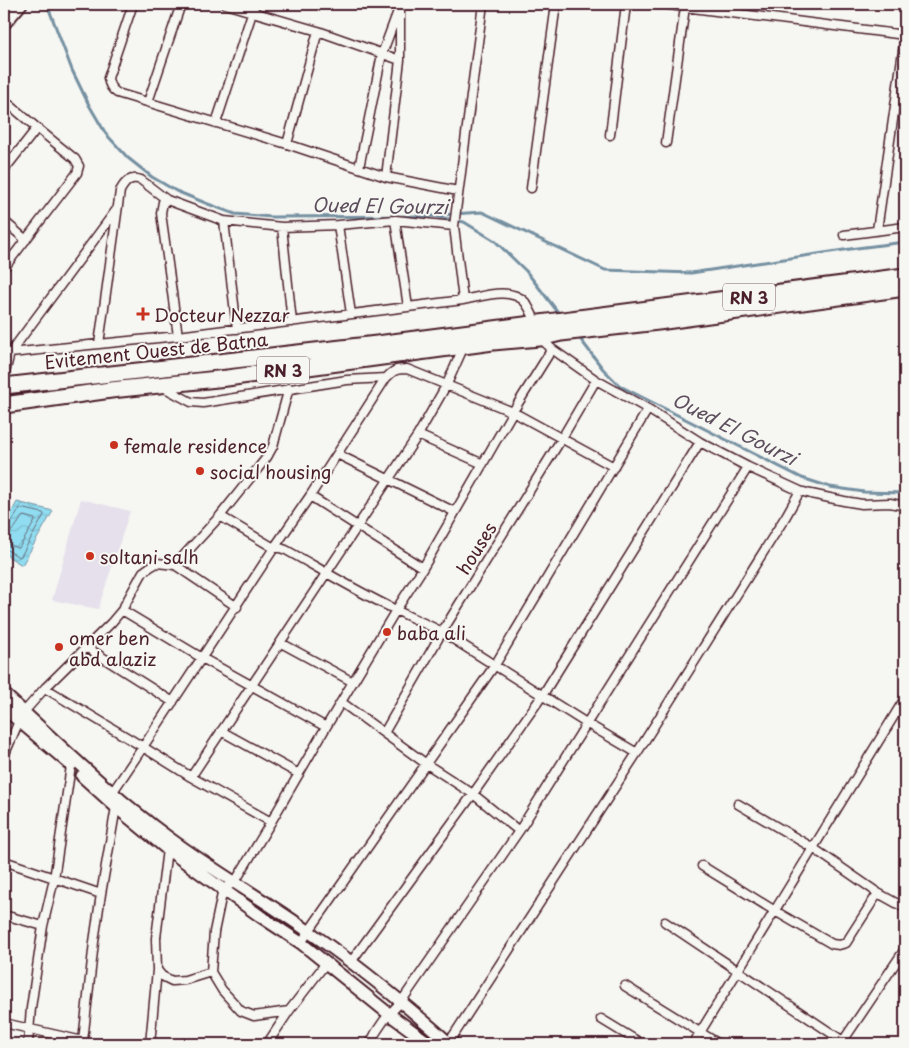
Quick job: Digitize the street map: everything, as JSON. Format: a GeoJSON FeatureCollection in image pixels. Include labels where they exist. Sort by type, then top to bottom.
{"type":"FeatureCollection","features":[{"type":"Feature","properties":{"kind":"highway","name":"RN 3"},"geometry":{"type":"LineString","coordinates":[[595,323],[905,276]]}},
{"type":"Feature","properties":{"kind":"highway","name":"RN 3"},"geometry":{"type":"LineString","coordinates":[[547,329],[905,288]]}},
{"type":"Feature","properties":{"kind":"highway","name":"Evitement Ouest de Batna"},"geometry":{"type":"LineString","coordinates":[[4,405],[111,390],[395,362],[547,329]]}},
{"type":"Feature","properties":{"kind":"highway","name":"Evitement Ouest de Batna"},"geometry":{"type":"LineString","coordinates":[[4,386],[377,344],[547,329]]}},
{"type":"Feature","properties":{"kind":"main road"},"geometry":{"type":"LineString","coordinates":[[4,24],[15,6]]}},
{"type":"Feature","properties":{"kind":"main road"},"geometry":{"type":"LineString","coordinates":[[4,694],[22,716],[73,762],[112,793],[168,837],[351,962],[449,1044]]}},
{"type":"Feature","properties":{"kind":"main road"},"geometry":{"type":"LineString","coordinates":[[4,708],[22,716]]}},
{"type":"Feature","properties":{"kind":"main road"},"geometry":{"type":"LineString","coordinates":[[73,762],[116,807],[167,849],[301,943],[389,1014],[430,1044]]}},
{"type":"Feature","properties":{"kind":"street"},"geometry":{"type":"LineString","coordinates":[[133,4],[108,78],[109,85],[117,93],[287,144],[386,177],[458,191]]}},
{"type":"Feature","properties":{"kind":"street"},"geometry":{"type":"LineString","coordinates":[[148,102],[181,4]]}},
{"type":"Feature","properties":{"kind":"street"},"geometry":{"type":"LineString","coordinates":[[225,4],[253,8],[400,60]]}},
{"type":"Feature","properties":{"kind":"street"},"geometry":{"type":"LineString","coordinates":[[463,300],[455,223],[483,4]]}},
{"type":"Feature","properties":{"kind":"street"},"geometry":{"type":"LineString","coordinates":[[531,188],[556,4]]}},
{"type":"Feature","properties":{"kind":"street"},"geometry":{"type":"LineString","coordinates":[[610,136],[626,4]]}},
{"type":"Feature","properties":{"kind":"street"},"geometry":{"type":"LineString","coordinates":[[661,4],[905,36],[877,230]]}},
{"type":"Feature","properties":{"kind":"street"},"geometry":{"type":"LineString","coordinates":[[386,177],[400,60],[400,5]]}},
{"type":"Feature","properties":{"kind":"street"},"geometry":{"type":"LineString","coordinates":[[359,168],[382,54],[400,5]]}},
{"type":"Feature","properties":{"kind":"street"},"geometry":{"type":"LineString","coordinates":[[216,123],[253,8]]}},
{"type":"Feature","properties":{"kind":"street"},"geometry":{"type":"LineString","coordinates":[[666,143],[685,8]]}},
{"type":"Feature","properties":{"kind":"street"},"geometry":{"type":"LineString","coordinates":[[287,144],[318,31]]}},
{"type":"Feature","properties":{"kind":"street"},"geometry":{"type":"LineString","coordinates":[[4,100],[76,159],[78,164],[78,170],[4,268]]}},
{"type":"Feature","properties":{"kind":"street"},"geometry":{"type":"LineString","coordinates":[[4,170],[37,128]]}},
{"type":"Feature","properties":{"kind":"street"},"geometry":{"type":"LineString","coordinates":[[98,344],[120,191],[129,179],[141,180],[168,200],[224,221],[282,227],[395,220],[455,223]]}},
{"type":"Feature","properties":{"kind":"street"},"geometry":{"type":"LineString","coordinates":[[168,200],[163,202],[161,213],[178,336]]}},
{"type":"Feature","properties":{"kind":"street"},"geometry":{"type":"LineString","coordinates":[[4,377],[5,364],[10,353],[118,208]]}},
{"type":"Feature","properties":{"kind":"street"},"geometry":{"type":"LineString","coordinates":[[395,220],[408,307]]}},
{"type":"Feature","properties":{"kind":"street"},"geometry":{"type":"LineString","coordinates":[[4,221],[26,240]]}},
{"type":"Feature","properties":{"kind":"street"},"geometry":{"type":"LineString","coordinates":[[224,221],[237,329]]}},
{"type":"Feature","properties":{"kind":"street"},"geometry":{"type":"LineString","coordinates":[[338,225],[351,314]]}},
{"type":"Feature","properties":{"kind":"street"},"geometry":{"type":"LineString","coordinates":[[282,227],[292,322]]}},
{"type":"Feature","properties":{"kind":"street"},"geometry":{"type":"LineString","coordinates":[[844,235],[905,227]]}},
{"type":"Feature","properties":{"kind":"street"},"geometry":{"type":"LineString","coordinates":[[10,353],[178,336],[463,300],[501,293],[513,294],[525,302],[547,329],[552,349],[596,380],[648,409],[700,442],[748,468],[800,491],[844,502],[862,504],[890,503],[905,506]]}},
{"type":"Feature","properties":{"kind":"street"},"geometry":{"type":"LineString","coordinates":[[191,777],[418,435],[447,384],[464,346]]}},
{"type":"Feature","properties":{"kind":"street"},"geometry":{"type":"LineString","coordinates":[[289,1011],[254,1016],[241,1011],[222,990],[211,972],[214,932],[223,889],[235,882],[552,349]]}},
{"type":"Feature","properties":{"kind":"street"},"geometry":{"type":"LineString","coordinates":[[112,793],[310,496],[386,378],[394,371],[395,362],[407,369],[513,412],[614,467]]}},
{"type":"Feature","properties":{"kind":"street"},"geometry":{"type":"LineString","coordinates":[[160,385],[191,402],[198,403],[347,380],[386,378]]}},
{"type":"Feature","properties":{"kind":"street","name":"houses"},"geometry":{"type":"LineString","coordinates":[[384,733],[442,632],[596,380]]}},
{"type":"Feature","properties":{"kind":"street"},"geometry":{"type":"LineString","coordinates":[[175,565],[220,516],[267,457],[273,446],[289,388]]}},
{"type":"Feature","properties":{"kind":"street"},"geometry":{"type":"LineString","coordinates":[[301,943],[495,665],[648,409]]}},
{"type":"Feature","properties":{"kind":"street"},"geometry":{"type":"LineString","coordinates":[[418,435],[483,464]]}},
{"type":"Feature","properties":{"kind":"street"},"geometry":{"type":"LineString","coordinates":[[351,962],[542,696],[700,442]]}},
{"type":"Feature","properties":{"kind":"street"},"geometry":{"type":"LineString","coordinates":[[337,454],[455,512]]}},
{"type":"Feature","properties":{"kind":"street"},"geometry":{"type":"LineString","coordinates":[[370,1044],[376,1032],[389,1014],[401,1002],[519,831],[748,468]]}},
{"type":"Feature","properties":{"kind":"street"},"geometry":{"type":"LineString","coordinates":[[449,1044],[636,753],[800,491]]}},
{"type":"Feature","properties":{"kind":"street"},"geometry":{"type":"LineString","coordinates":[[310,496],[423,568]]}},
{"type":"Feature","properties":{"kind":"street"},"geometry":{"type":"LineString","coordinates":[[220,516],[274,548],[286,550],[396,610],[442,632],[636,753]]}},
{"type":"Feature","properties":{"kind":"street"},"geometry":{"type":"LineString","coordinates":[[4,756],[22,716],[45,688],[111,623],[122,610],[143,572],[150,567],[164,563],[175,565],[237,606]]}},
{"type":"Feature","properties":{"kind":"street"},"geometry":{"type":"LineString","coordinates":[[122,610],[202,658],[326,727]]}},
{"type":"Feature","properties":{"kind":"street"},"geometry":{"type":"LineString","coordinates":[[281,643],[353,682]]}},
{"type":"Feature","properties":{"kind":"street"},"geometry":{"type":"LineString","coordinates":[[86,646],[173,702]]}},
{"type":"Feature","properties":{"kind":"street"},"geometry":{"type":"LineString","coordinates":[[45,688],[191,777],[271,822]]}},
{"type":"Feature","properties":{"kind":"street"},"geometry":{"type":"LineString","coordinates":[[694,1044],[905,698]]}},
{"type":"Feature","properties":{"kind":"street"},"geometry":{"type":"LineString","coordinates":[[341,702],[425,763],[473,794],[519,831]]}},
{"type":"Feature","properties":{"kind":"street"},"geometry":{"type":"LineString","coordinates":[[221,731],[299,774]]}},
{"type":"Feature","properties":{"kind":"street"},"geometry":{"type":"LineString","coordinates":[[28,1044],[31,1008],[43,926],[54,878],[73,762]]}},
{"type":"Feature","properties":{"kind":"street"},"geometry":{"type":"LineString","coordinates":[[738,804],[813,848],[905,908]]}},
{"type":"Feature","properties":{"kind":"street"},"geometry":{"type":"LineString","coordinates":[[4,1023],[82,1043],[94,942],[116,807]]}},
{"type":"Feature","properties":{"kind":"street"},"geometry":{"type":"LineString","coordinates":[[150,1044],[157,970],[156,938],[167,849]]}},
{"type":"Feature","properties":{"kind":"street"},"geometry":{"type":"LineString","coordinates":[[4,861],[101,894]]}},
{"type":"Feature","properties":{"kind":"street"},"geometry":{"type":"LineString","coordinates":[[702,866],[775,912],[832,944],[839,946],[846,943],[878,892]]}},
{"type":"Feature","properties":{"kind":"street"},"geometry":{"type":"LineString","coordinates":[[4,915],[43,926]]}},
{"type":"Feature","properties":{"kind":"street"},"geometry":{"type":"LineString","coordinates":[[665,922],[739,970],[842,1042],[905,949]]}},
{"type":"Feature","properties":{"kind":"street"},"geometry":{"type":"LineString","coordinates":[[267,1044],[289,1011],[326,963]]}},
{"type":"Feature","properties":{"kind":"street"},"geometry":{"type":"LineString","coordinates":[[157,970],[162,976],[172,981],[184,980],[211,972]]}},
{"type":"Feature","properties":{"kind":"street"},"geometry":{"type":"LineString","coordinates":[[625,986],[719,1044]]}},
{"type":"Feature","properties":{"kind":"street"},"geometry":{"type":"LineString","coordinates":[[601,1020],[642,1044]]}},
{"type":"Feature","properties":{"kind":"shaded area","name":"soltani salh"},"geometry":{"type":"Polygon","coordinates":[[[81,499],[130,511],[98,609],[52,600],[81,499]]]}},
{"type":"Feature","properties":{"kind":"water"},"geometry":{"type":"Polygon","coordinates":[[[17,502],[53,511],[22,565],[4,554],[4,526],[17,502]]]}},
{"type":"Feature","properties":{"kind":"waterway","name":"Oued El Gourzi"},"geometry":{"type":"LineString","coordinates":[[47,4],[72,70],[106,134],[128,158],[152,177],[176,191],[235,214],[271,217],[433,216],[464,222],[495,241],[526,271],[561,316]]}},
{"type":"Feature","properties":{"kind":"waterway"},"geometry":{"type":"LineString","coordinates":[[439,215],[482,212],[605,270],[691,273],[905,242]]}},
{"type":"Feature","properties":{"kind":"waterway","name":"Oued El Gourzi"},"geometry":{"type":"LineString","coordinates":[[578,336],[603,369],[620,386],[802,478],[830,487],[864,492],[905,493]]}},
{"type":"Feature","properties":{"kind":"place","name":"Docteur Nezzar"},"geometry":{"type":"Point","coordinates":[143,314]}},
{"type":"Feature","properties":{"kind":"place","name":"female residence"},"geometry":{"type":"Point","coordinates":[114,445]}},
{"type":"Feature","properties":{"kind":"place","name":"social housing"},"geometry":{"type":"Point","coordinates":[200,471]}},
{"type":"Feature","properties":{"kind":"place","name":"soltani salh"},"geometry":{"type":"Point","coordinates":[90,556]}},
{"type":"Feature","properties":{"kind":"place","name":"baba ali"},"geometry":{"type":"Point","coordinates":[387,632]}},
{"type":"Feature","properties":{"kind":"place","name":"omer ben abd alaziz"},"geometry":{"type":"Point","coordinates":[59,647]}}]}
